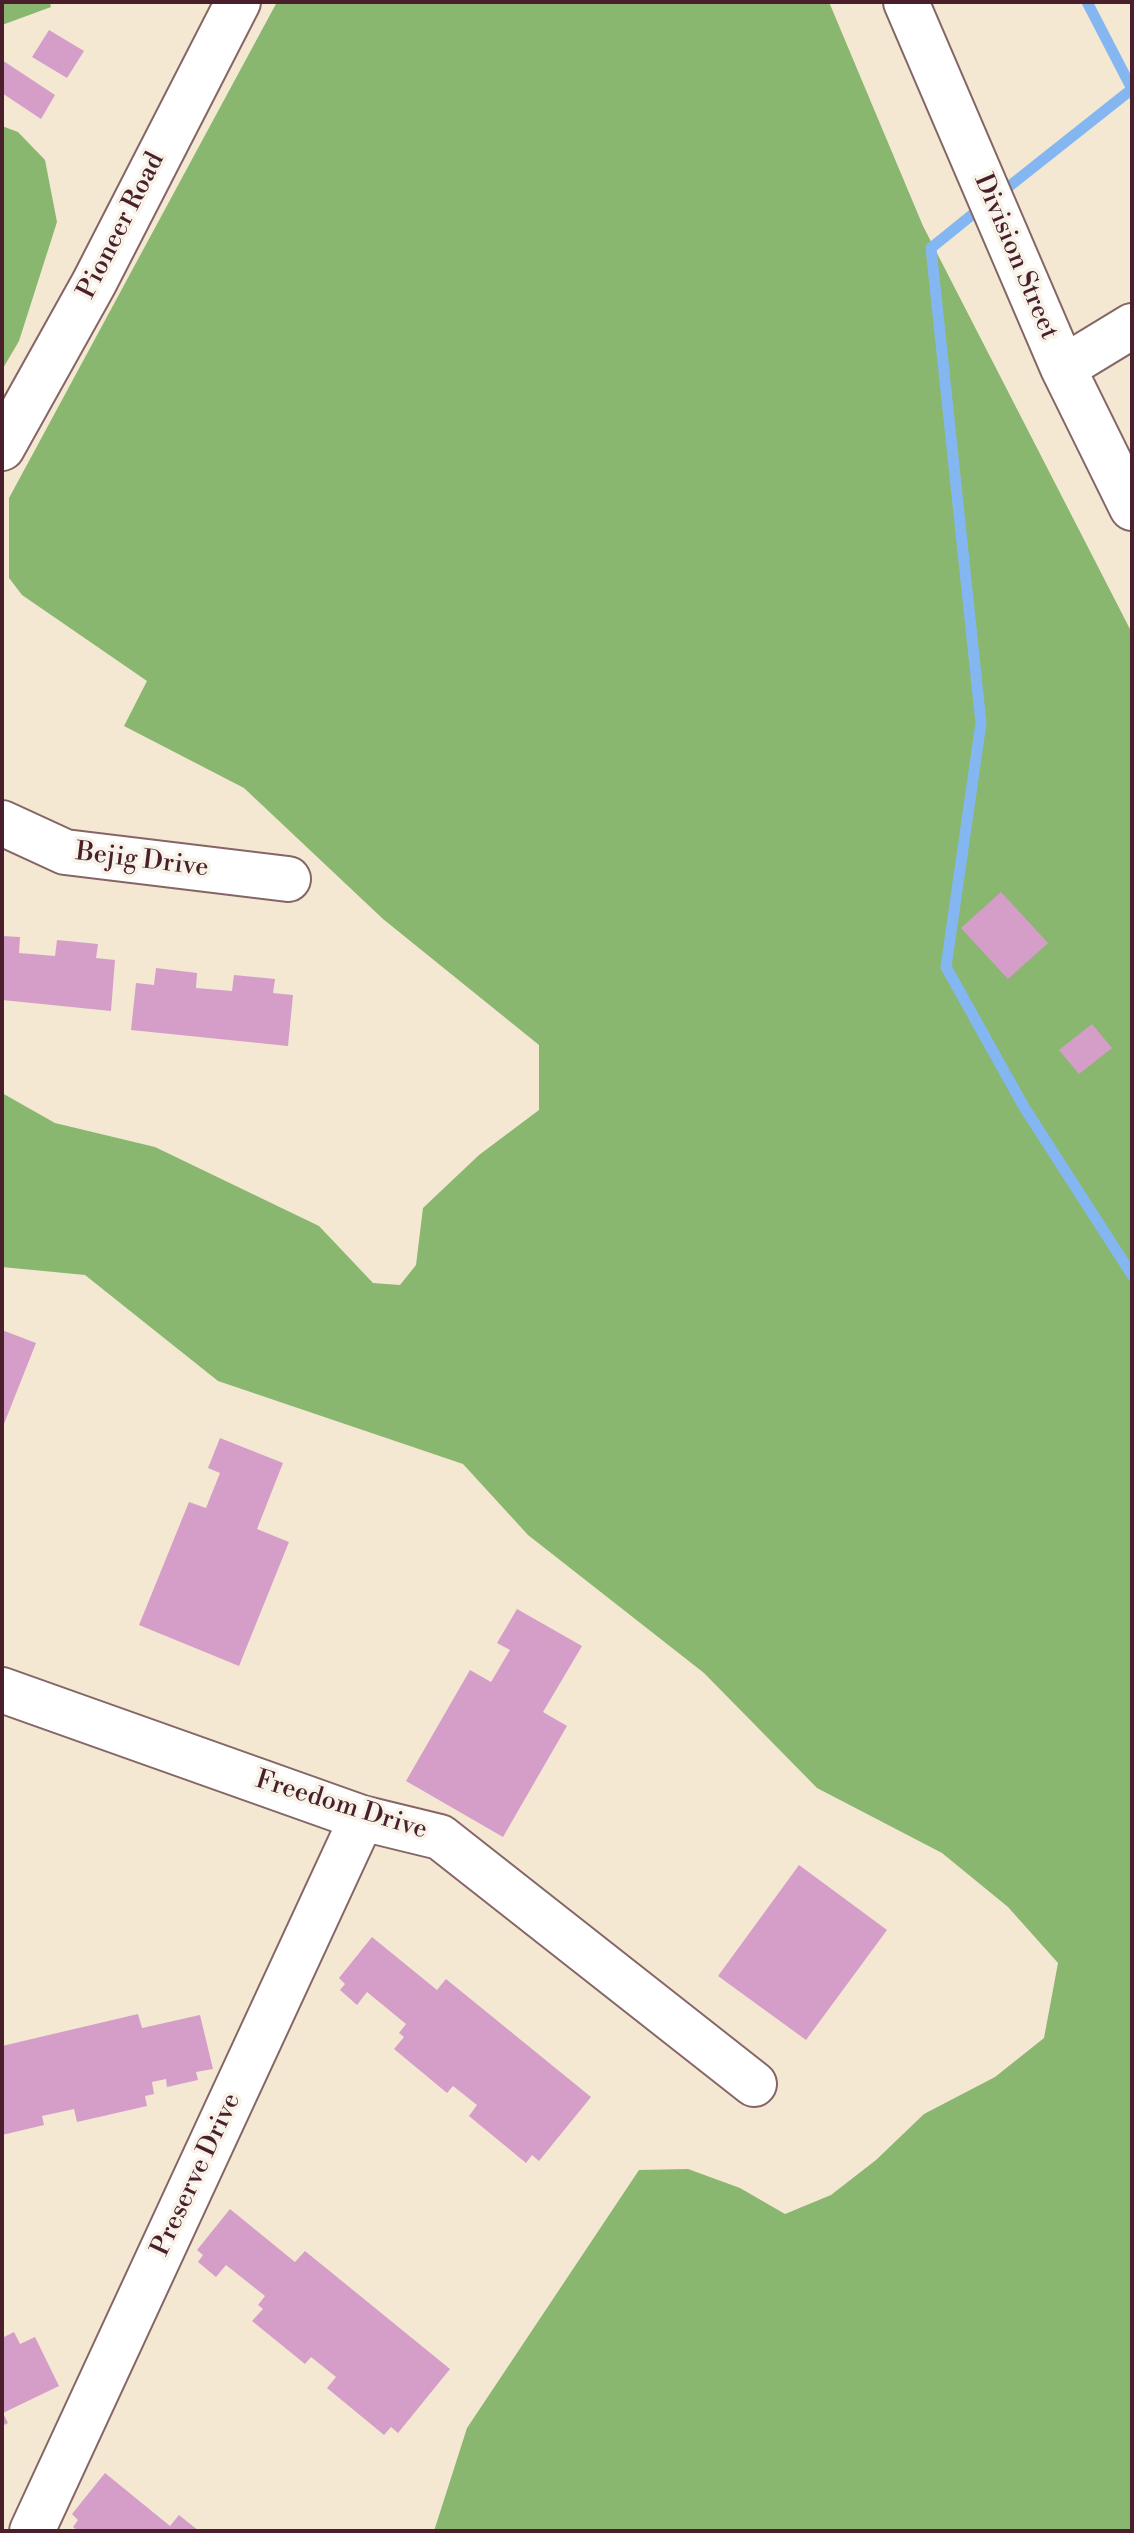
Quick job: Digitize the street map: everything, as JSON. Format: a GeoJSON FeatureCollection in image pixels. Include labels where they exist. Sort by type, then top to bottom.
{"type":"FeatureCollection","features":[{"type":"Feature","properties":{"kind":"street","name":"Pioneer Road"},"geometry":{"type":"LineString","coordinates":[[2,448],[94,283],[238,2]]}},
{"type":"Feature","properties":{"kind":"street","name":"Division Street"},"geometry":{"type":"LineString","coordinates":[[906,2],[1063,368],[1132,508]]}},
{"type":"Feature","properties":{"kind":"street"},"geometry":{"type":"LineString","coordinates":[[1063,368],[1132,326]]}},
{"type":"Feature","properties":{"kind":"street","name":"Bejig Drive"},"geometry":{"type":"LineString","coordinates":[[2,823],[65,852],[288,879]]}},
{"type":"Feature","properties":{"kind":"street","name":"Freedom Drive"},"geometry":{"type":"LineString","coordinates":[[2,1690],[362,1818],[440,1837],[754,2084]]}},
{"type":"Feature","properties":{"kind":"street","name":"Preserve Drive"},"geometry":{"type":"LineString","coordinates":[[32,2531],[362,1818]]}},
{"type":"Feature","properties":{"kind":"green space"},"geometry":{"type":"Polygon","coordinates":[[[2,2],[50,2],[51,7],[2,25],[2,2]]]}},
{"type":"Feature","properties":{"kind":"green space"},"geometry":{"type":"Polygon","coordinates":[[[277,2],[829,2],[923,226],[1132,633],[1132,2531],[434,2531],[467,2428],[639,2170],[688,2169],[740,2188],[785,2214],[831,2195],[876,2160],[924,2114],[995,2077],[1044,2038],[1058,1963],[1008,1907],[942,1853],[817,1788],[704,1673],[528,1535],[463,1464],[218,1381],[85,1275],[2,1267],[2,1093],[55,1123],[155,1147],[319,1226],[373,1283],[400,1285],[416,1265],[423,1208],[479,1155],[539,1110],[539,1045],[383,919],[244,788],[124,726],[147,681],[22,595],[9,578],[9,498],[277,2]]]}},
{"type":"Feature","properties":{"kind":"green space"},"geometry":{"type":"Polygon","coordinates":[[[2,126],[18,132],[45,160],[57,222],[19,341],[2,370],[2,126]]]}},
{"type":"Feature","properties":{"kind":"building"},"geometry":{"type":"Polygon","coordinates":[[[49,30],[84,51],[67,78],[32,57],[49,30]]]}},
{"type":"Feature","properties":{"kind":"building"},"geometry":{"type":"Polygon","coordinates":[[[2,60],[55,95],[41,119],[2,93],[2,60]]]}},
{"type":"Feature","properties":{"kind":"building"},"geometry":{"type":"Polygon","coordinates":[[[1001,892],[1048,943],[1008,979],[961,928],[1001,892]]]}},
{"type":"Feature","properties":{"kind":"building"},"geometry":{"type":"Polygon","coordinates":[[[2,936],[20,937],[19,953],[55,956],[57,940],[98,944],[96,958],[115,960],[111,1011],[2,1000],[2,936]]]}},
{"type":"Feature","properties":{"kind":"building"},"geometry":{"type":"Polygon","coordinates":[[[156,968],[197,973],[196,988],[232,991],[234,975],[275,979],[273,993],[293,995],[288,1046],[131,1030],[136,983],[154,985],[156,968]]]}},
{"type":"Feature","properties":{"kind":"building"},"geometry":{"type":"Polygon","coordinates":[[[1092,1024],[1112,1048],[1079,1074],[1059,1050],[1092,1024]]]}},
{"type":"Feature","properties":{"kind":"building"},"geometry":{"type":"Polygon","coordinates":[[[2,1330],[36,1343],[2,1429],[2,1330]]]}},
{"type":"Feature","properties":{"kind":"building"},"geometry":{"type":"Polygon","coordinates":[[[220,1438],[283,1463],[257,1529],[289,1542],[239,1666],[139,1625],[189,1502],[206,1508],[220,1473],[208,1468],[220,1438]]]}},
{"type":"Feature","properties":{"kind":"building"},"geometry":{"type":"Polygon","coordinates":[[[517,1609],[582,1646],[543,1712],[567,1726],[503,1837],[406,1781],[470,1670],[491,1682],[510,1650],[497,1643],[517,1609]]]}},
{"type":"Feature","properties":{"kind":"building"},"geometry":{"type":"Polygon","coordinates":[[[799,1865],[887,1930],[806,2040],[718,1976],[799,1865]]]}},
{"type":"Feature","properties":{"kind":"building"},"geometry":{"type":"Polygon","coordinates":[[[372,1937],[437,1990],[446,1979],[591,2097],[539,2161],[532,2155],[526,2163],[469,2116],[477,2105],[453,2086],[447,2093],[394,2049],[404,2037],[399,2033],[406,2024],[367,1992],[357,2005],[340,1990],[345,1984],[339,1978],[372,1937]]]}},
{"type":"Feature","properties":{"kind":"building"},"geometry":{"type":"Polygon","coordinates":[[[138,2014],[142,2028],[200,2015],[213,2069],[196,2072],[198,2080],[167,2087],[166,2079],[152,2082],[154,2094],[145,2096],[147,2106],[77,2122],[74,2109],[42,2116],[44,2125],[2,2135],[2,2046],[138,2014]]]}},
{"type":"Feature","properties":{"kind":"building"},"geometry":{"type":"Polygon","coordinates":[[[230,2209],[295,2262],[305,2251],[450,2369],[398,2433],[391,2427],[384,2435],[327,2388],[336,2377],[311,2357],[305,2364],[252,2321],[263,2309],[258,2305],[265,2296],[226,2265],[216,2277],[198,2262],[203,2255],[197,2250],[230,2209]]]}},
{"type":"Feature","properties":{"kind":"building"},"geometry":{"type":"Polygon","coordinates":[[[14,2332],[20,2344],[35,2337],[59,2386],[3,2413],[8,2423],[2,2426],[2,2338],[14,2332]]]}},
{"type":"Feature","properties":{"kind":"building"},"geometry":{"type":"Polygon","coordinates":[[[105,2473],[170,2526],[179,2515],[199,2531],[78,2531],[73,2527],[78,2520],[72,2514],[105,2473]]]}},
{"type":"Feature","properties":{"kind":"waterway"},"geometry":{"type":"LineString","coordinates":[[997,196],[1132,89],[1087,2]]}},
{"type":"Feature","properties":{"kind":"waterway"},"geometry":{"type":"LineString","coordinates":[[983,206],[931,248],[981,723],[946,967],[1024,1107],[1132,1275]]}}]}
